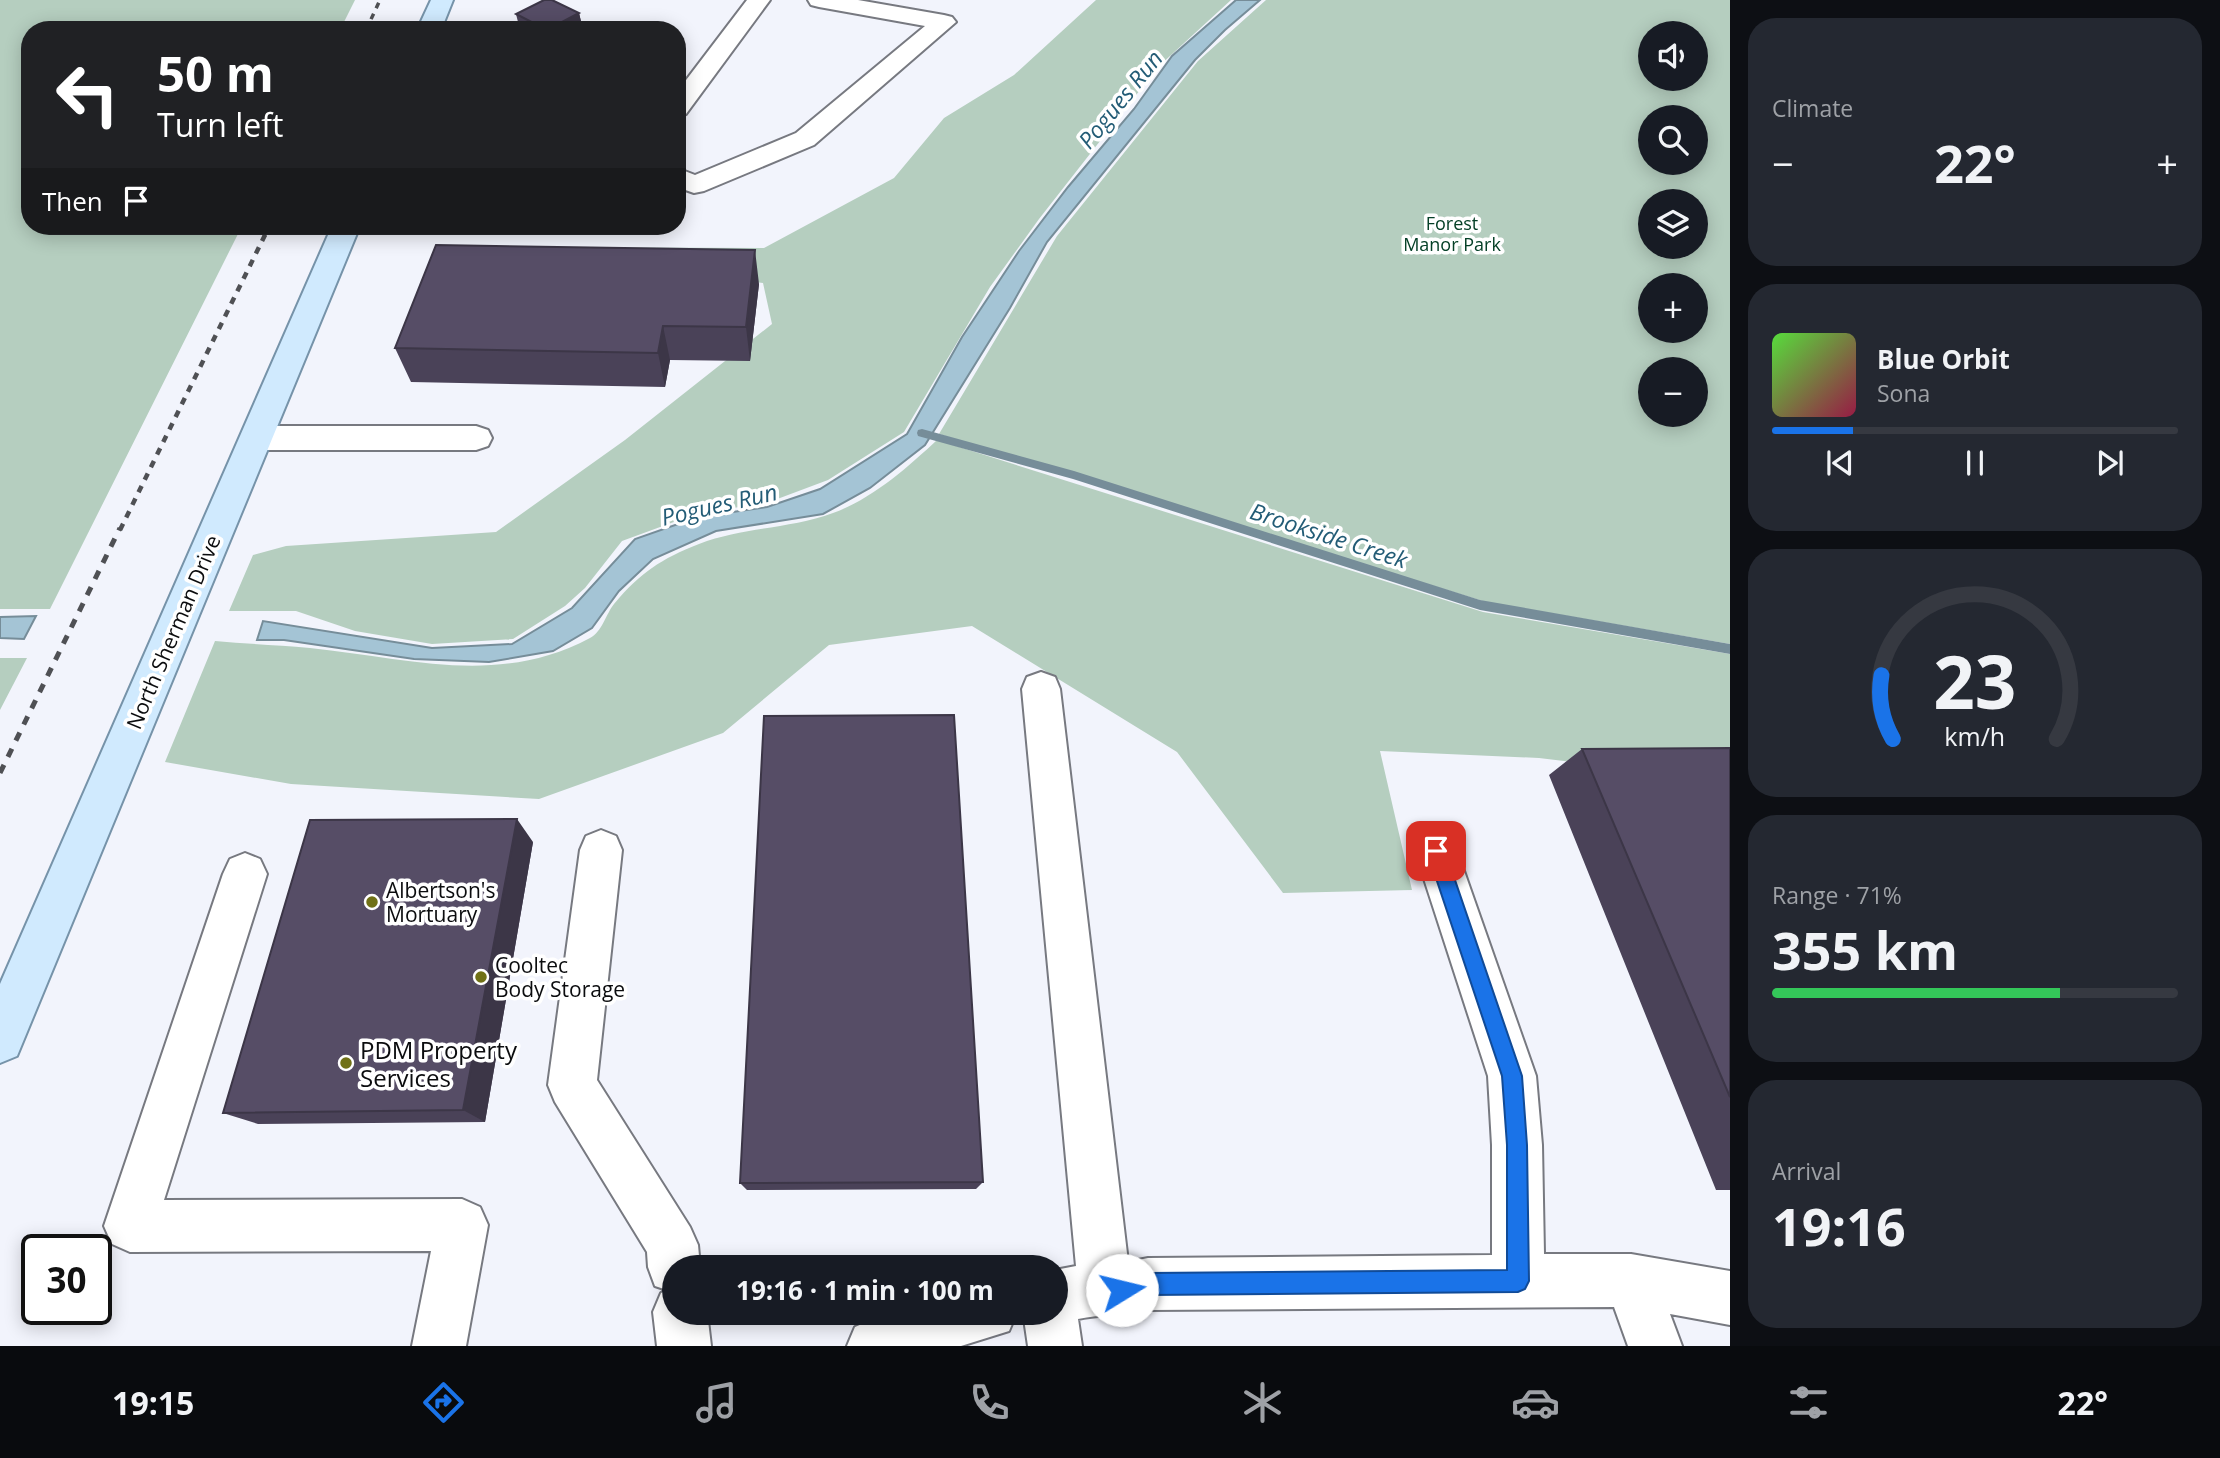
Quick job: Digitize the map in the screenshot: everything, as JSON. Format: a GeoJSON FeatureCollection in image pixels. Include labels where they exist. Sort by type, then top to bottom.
{"type":"FeatureCollection","features":[{"type":"Feature","properties":{"kind":"main road"},"geometry":{"type":"LineString","coordinates":[[433,21],[442,0]]}},
{"type":"Feature","properties":{"kind":"main road","name":"North Sherman Drive"},"geometry":{"type":"LineString","coordinates":[[0,1039],[342,235]]}},
{"type":"Feature","properties":{"kind":"street"},"geometry":{"type":"LineString","coordinates":[[686,96],[759,0]]}},
{"type":"Feature","properties":{"kind":"street"},"geometry":{"type":"LineString","coordinates":[[686,181],[694,185],[805,139],[951,14],[820,0]]}},
{"type":"Feature","properties":{"kind":"street"},"geometry":{"type":"LineString","coordinates":[[256,438],[476,438]]}},
{"type":"Feature","properties":{"kind":"street"},"geometry":{"type":"LineString","coordinates":[[1041,689],[1105,1289]]}},
{"type":"Feature","properties":{"kind":"street"},"geometry":{"type":"LineString","coordinates":[[601,850],[572,1085],[672,1245],[673,1255]]}},
{"type":"Feature","properties":{"kind":"street"},"geometry":{"type":"LineString","coordinates":[[1436,851],[1512,1076],[1517,1145],[1518,1281]]}},
{"type":"Feature","properties":{"kind":"street"},"geometry":{"type":"LineString","coordinates":[[245,874],[130,1226],[462,1225],[439,1346]]}},
{"type":"Feature","properties":{"kind":"street"},"geometry":{"type":"LineString","coordinates":[[1068,1295],[1105,1289],[1122,1290],[1148,1284],[1631,1280],[1730,1298]]}},
{"type":"Feature","properties":{"kind":"street"},"geometry":{"type":"LineString","coordinates":[[1631,1280],[1654,1346]]}},
{"type":"Feature","properties":{"kind":"street"},"geometry":{"type":"LineString","coordinates":[[682,1325],[684,1346]]}},
{"type":"Feature","properties":{"kind":"street"},"geometry":{"type":"LineString","coordinates":[[874,1346],[940,1325]]}},
{"type":"Feature","properties":{"kind":"street"},"geometry":{"type":"LineString","coordinates":[[1052,1325],[1055,1346]]}},
{"type":"Feature","properties":{"kind":"green space"},"geometry":{"type":"Polygon","coordinates":[[[0,0],[355,0],[344,21],[21,21],[21,235],[237,235],[50,609],[0,609],[0,0]]]}},
{"type":"Feature","properties":{"kind":"green space"},"geometry":{"type":"Polygon","coordinates":[[[1096,0],[1231,0],[1158,67],[1039,219],[990,287],[904,432],[828,480],[764,504],[701,512],[622,541],[585,588],[565,606],[513,639],[432,644],[355,631],[296,611],[229,611],[253,555],[286,546],[496,532],[625,440],[772,324],[763,283],[473,247],[764,248],[894,178],[944,118],[1014,75],[1096,0]]]}},
{"type":"Feature","properties":{"kind":"green space","name":"Forest Manor Park"},"geometry":{"type":"Polygon","coordinates":[[[1266,0],[1730,0],[1730,644],[1486,602],[939,434],[1057,236],[1198,61],[1266,0]]]}},
{"type":"Feature","properties":{"kind":"green space"},"geometry":{"type":"Polygon","coordinates":[[[937,440],[1483,612],[1730,654],[1730,781],[1539,758],[1380,751],[1412,890],[1283,893],[1177,752],[972,626],[829,645],[723,733],[539,799],[291,784],[165,762],[215,641],[310,648],[452,665],[521,662],[556,653],[594,635],[624,593],[663,561],[716,538],[817,518],[847,507],[888,482],[937,440]]]}},
{"type":"Feature","properties":{"kind":"green space"},"geometry":{"type":"Polygon","coordinates":[[[0,658],[27,658],[0,710],[0,658]]]}},
{"type":"Feature","properties":{"kind":"water"},"geometry":{"type":"Polygon","coordinates":[[[1236,0],[1260,0],[1195,60],[1047,242],[1010,308],[925,445],[870,488],[823,514],[716,531],[653,559],[619,591],[592,628],[553,651],[489,662],[414,659],[284,640],[257,640],[263,621],[432,648],[512,644],[572,608],[635,539],[698,517],[767,507],[820,489],[907,434],[962,337],[1019,251],[1068,187],[1134,109],[1172,56],[1236,0]]]}},
{"type":"Feature","properties":{"kind":"water"},"geometry":{"type":"Polygon","coordinates":[[[36,616],[24,639],[0,638],[0,617],[36,616]]]}},
{"type":"Feature","properties":{"kind":"building"},"geometry":{"type":"Polygon","coordinates":[[[544,0],[552,0],[579,13],[564,21],[530,21],[516,14],[544,0]]]}},
{"type":"Feature","properties":{"kind":"building"},"geometry":{"type":"Polygon","coordinates":[[[436,245],[755,250],[746,327],[663,326],[658,353],[395,348],[436,245]]]}},
{"type":"Feature","properties":{"kind":"building"},"geometry":{"type":"Polygon","coordinates":[[[954,715],[983,1182],[740,1183],[764,716],[954,715]]]}},
{"type":"Feature","properties":{"kind":"building"},"geometry":{"type":"Polygon","coordinates":[[[1730,748],[1730,1097],[1582,749],[1730,748]]]}},
{"type":"Feature","properties":{"kind":"building"},"geometry":{"type":"Polygon","coordinates":[[[517,819],[463,1110],[223,1113],[310,820],[517,819]]]}},
{"type":"Feature","properties":{"kind":"waterway","name":"Brookside Creek"},"geometry":{"type":"LineString","coordinates":[[922,433],[1074,475],[1480,605],[1730,649]]}},
{"type":"Feature","properties":{"kind":"railway"},"geometry":{"type":"LineString","coordinates":[[370,21],[380,0]]}},
{"type":"Feature","properties":{"kind":"railway"},"geometry":{"type":"LineString","coordinates":[[120,530],[265,235]]}},
{"type":"Feature","properties":{"kind":"railway"},"geometry":{"type":"LineString","coordinates":[[0,773],[120,528]]}},
{"type":"Feature","properties":{"kind":"place","name":"Albertson's Mortuary"},"geometry":{"type":"Point","coordinates":[372,902]}},
{"type":"Feature","properties":{"kind":"place","name":"Cooltec Body Storage"},"geometry":{"type":"Point","coordinates":[481,977]}},
{"type":"Feature","properties":{"kind":"place","name":"PDM Property Services"},"geometry":{"type":"Point","coordinates":[346,1063]}},
{"type":"Feature","properties":{"kind":"route"},"geometry":{"type":"LineString","coordinates":[[1122,1290],[1148,1284],[1518,1281],[1517,1145],[1512,1076],[1436,851]]}},
{"type":"Feature","properties":{"kind":"water label","name":"Pogues Run"},"geometry":{"type":"Point","coordinates":[1120,99]}},
{"type":"Feature","properties":{"kind":"water label","name":"Pogues Run"},"geometry":{"type":"Point","coordinates":[719,504]}}]}
